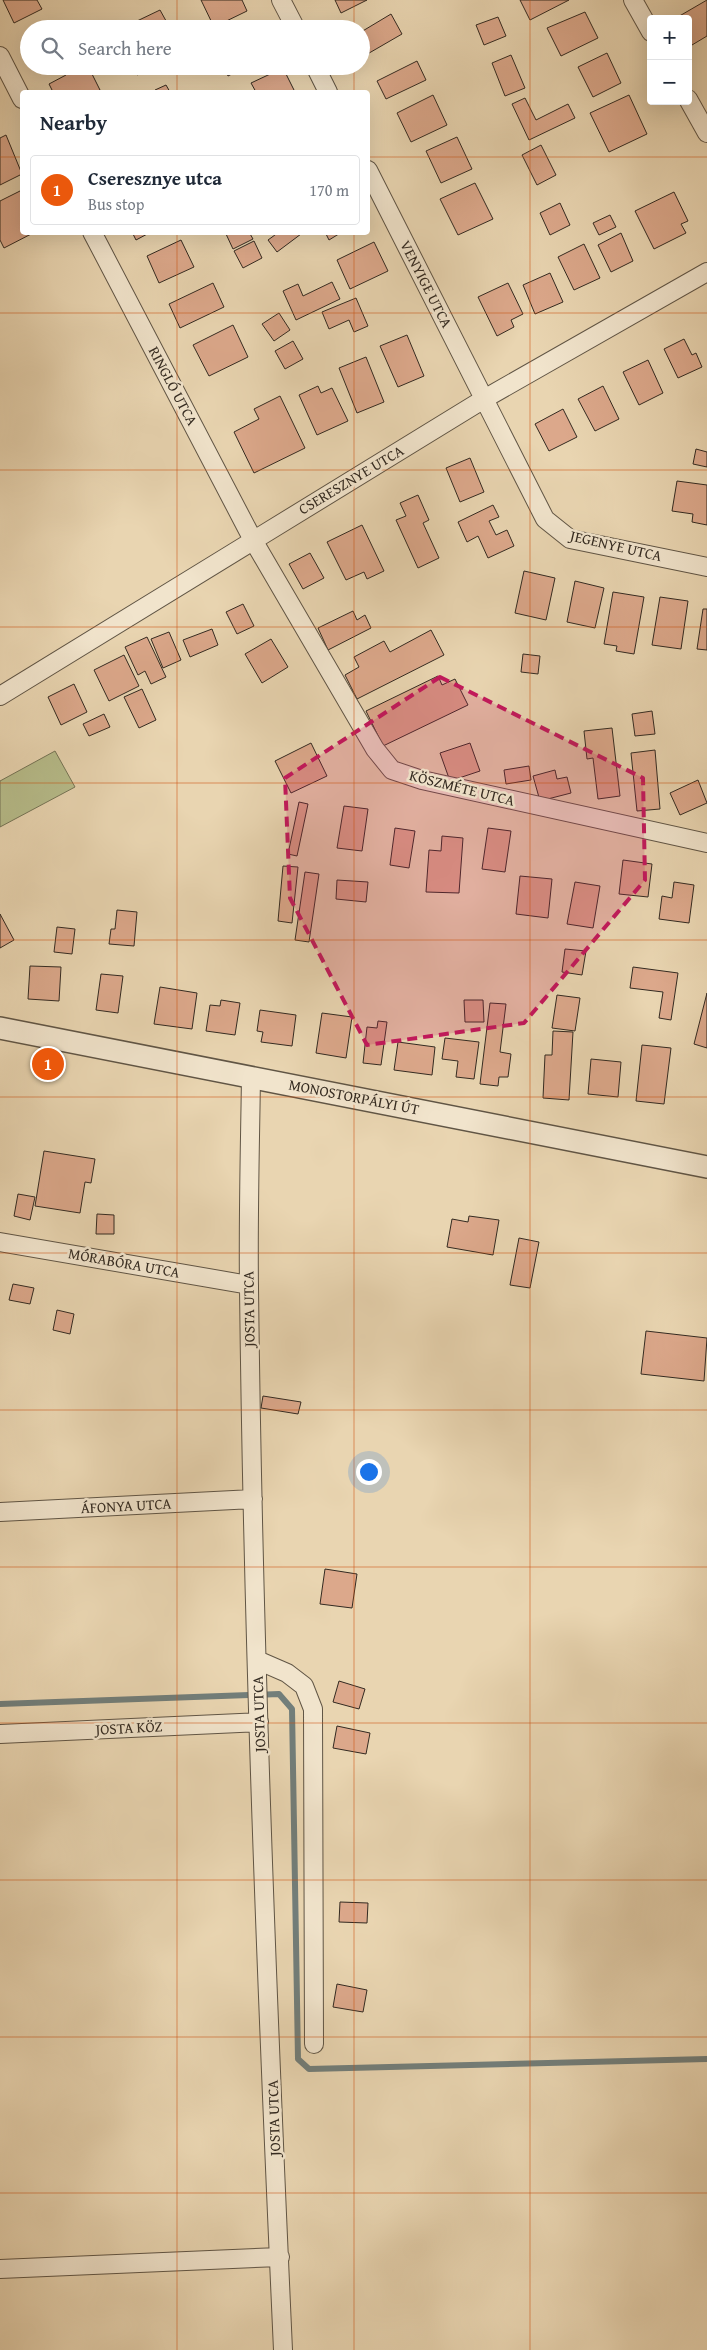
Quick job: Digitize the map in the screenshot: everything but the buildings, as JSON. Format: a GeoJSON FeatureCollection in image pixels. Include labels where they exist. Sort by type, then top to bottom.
{"type":"FeatureCollection","features":[{"type":"Feature","properties":{"kind":"street"},"geometry":{"type":"LineString","coordinates":[[281,0],[291,20]]}},
{"type":"Feature","properties":{"kind":"street"},"geometry":{"type":"LineString","coordinates":[[633,0],[647,25]]}},
{"type":"Feature","properties":{"kind":"street"},"geometry":{"type":"LineString","coordinates":[[0,56],[20,95]]}},
{"type":"Feature","properties":{"kind":"street"},"geometry":{"type":"LineString","coordinates":[[320,75],[327,90]]}},
{"type":"Feature","properties":{"kind":"street"},"geometry":{"type":"LineString","coordinates":[[691,105],[707,133]]}},
{"type":"Feature","properties":{"kind":"street","name":"VENYIGE UTCA"},"geometry":{"type":"LineString","coordinates":[[370,174],[484,399]]}},
{"type":"Feature","properties":{"kind":"street","name":"RINGLÓ UTCA"},"geometry":{"type":"LineString","coordinates":[[94,235],[253,540]]}},
{"type":"Feature","properties":{"kind":"street","name":"CSERESZNYE UTCA"},"geometry":{"type":"LineString","coordinates":[[0,696],[484,399],[707,272]]}},
{"type":"Feature","properties":{"kind":"street","name":"JEGENYE UTCA"},"geometry":{"type":"LineString","coordinates":[[484,399],[545,519],[570,538],[707,566]]}},
{"type":"Feature","properties":{"kind":"street","name":"KÖSZMÉTE UTCA"},"geometry":{"type":"LineString","coordinates":[[253,540],[375,748],[392,770],[422,780],[707,843]]}},
{"type":"Feature","properties":{"kind":"street","name":"MONOSTORPÁLYI ÚT"},"geometry":{"type":"LineString","coordinates":[[0,1028],[707,1168]]}},
{"type":"Feature","properties":{"kind":"street","name":"JOSTA UTCA"},"geometry":{"type":"LineString","coordinates":[[251,1077],[248,1285],[258,1714],[283,2350]]}},
{"type":"Feature","properties":{"kind":"street","name":"MÓRABÓRA UTCA"},"geometry":{"type":"LineString","coordinates":[[0,1242],[248,1285]]}},
{"type":"Feature","properties":{"kind":"street","name":"ÁFONYA UTCA"},"geometry":{"type":"LineString","coordinates":[[0,1512],[253,1499]]}},
{"type":"Feature","properties":{"kind":"street"},"geometry":{"type":"LineString","coordinates":[[257,1660],[287,1673],[304,1686],[313,1709],[314,2044]]}},
{"type":"Feature","properties":{"kind":"street","name":"JOSTA KÖZ"},"geometry":{"type":"LineString","coordinates":[[0,1734],[258,1714]]}},
{"type":"Feature","properties":{"kind":"street"},"geometry":{"type":"LineString","coordinates":[[0,2269],[280,2257]]}},
{"type":"Feature","properties":{"kind":"highlighted area"},"geometry":{"type":"Polygon","coordinates":[[[440,677],[643,778],[645,880],[524,1023],[367,1045],[290,898],[285,778],[440,677]]]}},
{"type":"Feature","properties":{"kind":"green space"},"geometry":{"type":"Polygon","coordinates":[[[55,751],[75,787],[0,827],[0,781],[55,751]]]}},
{"type":"Feature","properties":{"kind":"waterway"},"geometry":{"type":"LineString","coordinates":[[0,1704],[279,1694],[292,1709],[298,2059],[309,2069],[707,2059]]}},
{"type":"Feature","properties":{"kind":"place","name":"Cseresznye utca"},"geometry":{"type":"Point","coordinates":[48,1064]}}]}
